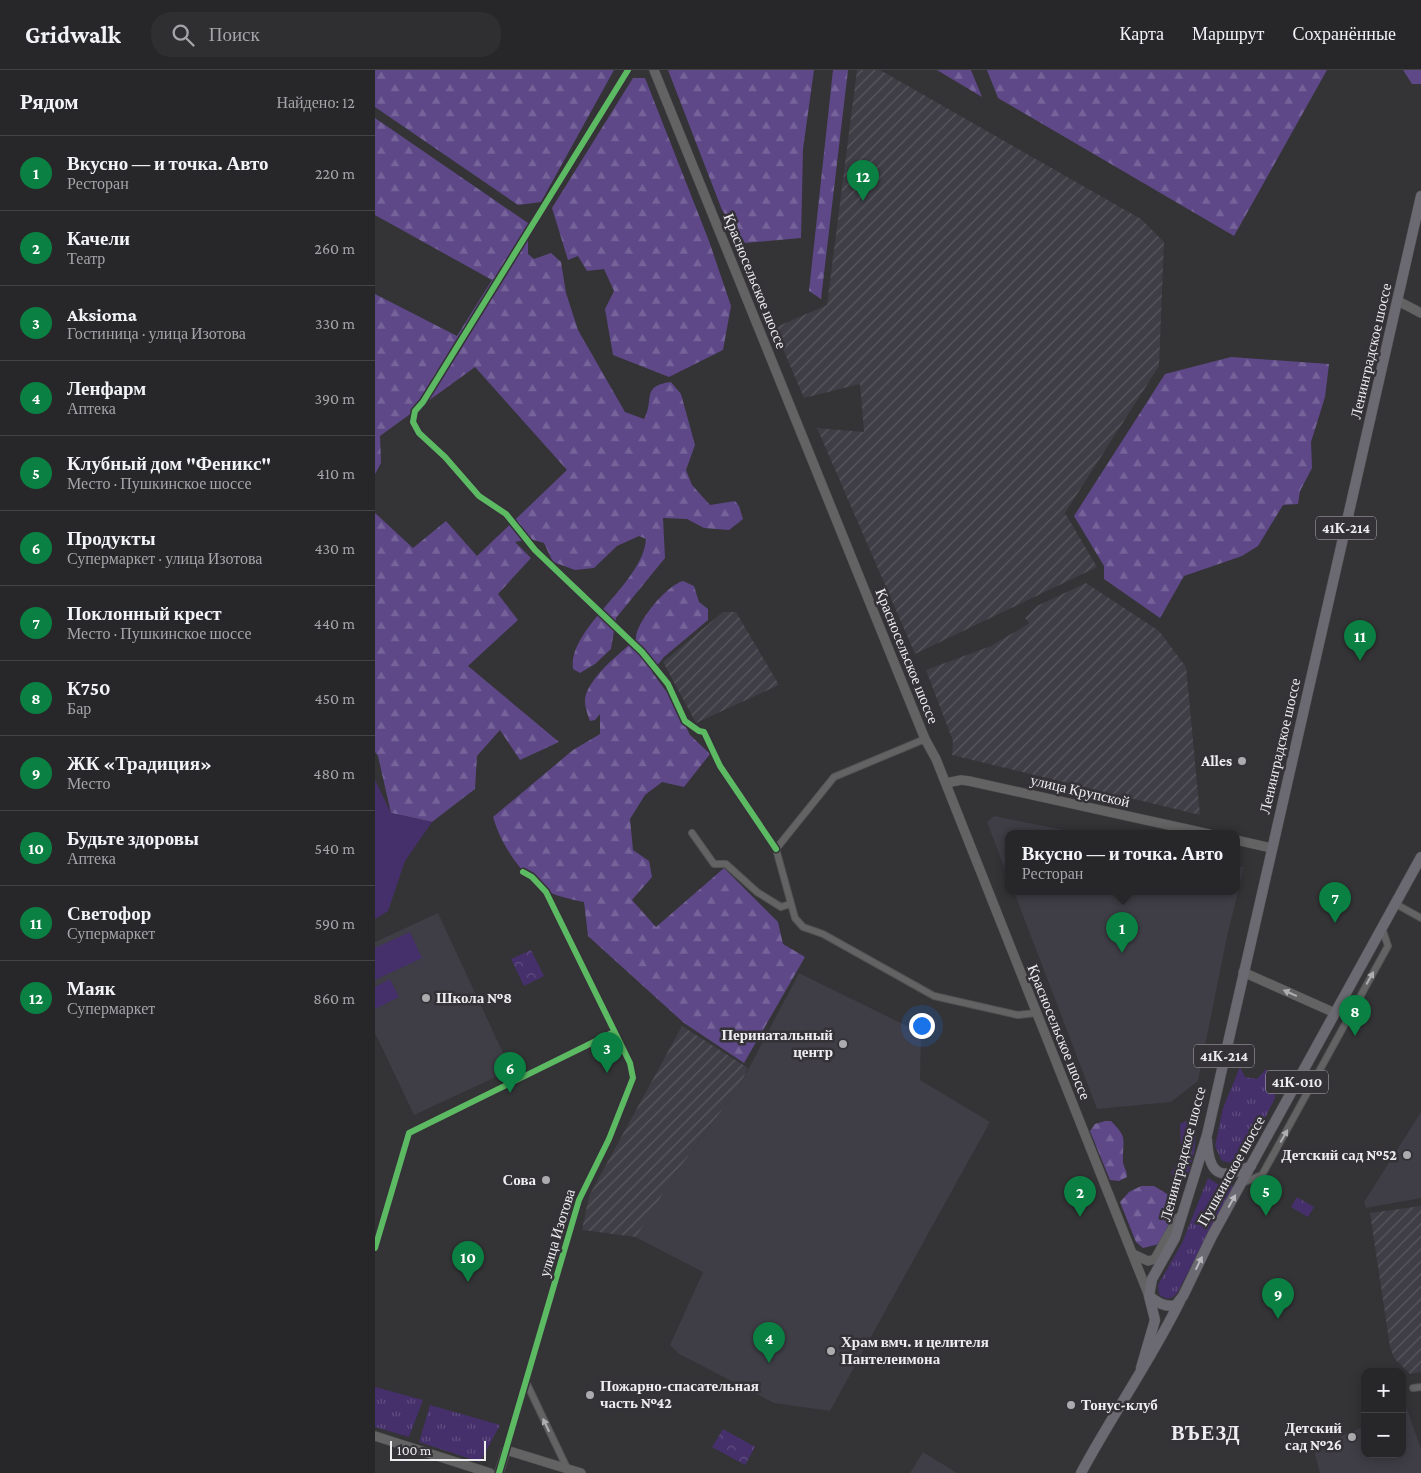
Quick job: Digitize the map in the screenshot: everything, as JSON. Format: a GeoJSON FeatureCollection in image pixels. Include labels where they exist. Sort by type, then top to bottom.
{"type":"FeatureCollection","features":[{"type":"Feature","properties":{"kind":"main road","name":"Красносельское шоссе"},"geometry":{"type":"LineString","coordinates":[[654,70],[925,739],[946,783],[1149,1296]]}},
{"type":"Feature","properties":{"kind":"main road","name":"Ленинградское шоссе"},"geometry":{"type":"LineString","coordinates":[[1149,1296],[1152,1279],[1175,1238],[1207,1135],[1421,196]]}},
{"type":"Feature","properties":{"kind":"main road"},"geometry":{"type":"LineString","coordinates":[[1398,301],[1421,313]]}},
{"type":"Feature","properties":{"kind":"main road","name":"улица Крупской"},"geometry":{"type":"LineString","coordinates":[[946,783],[961,780],[969,781],[1191,830]]}},
{"type":"Feature","properties":{"kind":"main road"},"geometry":{"type":"LineString","coordinates":[[1240,841],[1271,848]]}},
{"type":"Feature","properties":{"kind":"main road","name":"Пушкинское шоссе"},"geometry":{"type":"LineString","coordinates":[[1141,1368],[1164,1334],[1251,1166],[1421,857]]}},
{"type":"Feature","properties":{"kind":"main road"},"geometry":{"type":"LineString","coordinates":[[1243,972],[1335,1013]]}},
{"type":"Feature","properties":{"kind":"main road"},"geometry":{"type":"LineString","coordinates":[[1207,1135],[1210,1164],[1215,1171],[1223,1175],[1237,1173],[1251,1166]]}},
{"type":"Feature","properties":{"kind":"main road"},"geometry":{"type":"LineString","coordinates":[[1133,1254],[1148,1261],[1155,1259],[1188,1198]]}},
{"type":"Feature","properties":{"kind":"main road"},"geometry":{"type":"LineString","coordinates":[[1149,1296],[1159,1303],[1170,1306],[1176,1305],[1184,1293]]}},
{"type":"Feature","properties":{"kind":"main road"},"geometry":{"type":"LineString","coordinates":[[1081,1473],[1141,1368],[1155,1320],[1149,1296]]}},
{"type":"Feature","properties":{"kind":"main road"},"geometry":{"type":"LineString","coordinates":[[375,1436],[490,1473]]}},
{"type":"Feature","properties":{"kind":"main road"},"geometry":{"type":"LineString","coordinates":[[499,1473],[506,1450],[560,1469],[581,1473]]}},
{"type":"Feature","properties":{"kind":"street"},"geometry":{"type":"LineString","coordinates":[[628,70],[534,224],[415,412],[413,422],[419,433],[445,457],[479,496],[506,514],[535,550],[642,652],[669,684],[685,721],[699,731],[704,732],[720,766],[777,849],[790,904],[795,918],[803,926],[823,934],[934,996],[1019,1016],[1036,1013]]}},
{"type":"Feature","properties":{"kind":"street"},"geometry":{"type":"LineString","coordinates":[[777,849],[834,777],[925,739]]}},
{"type":"Feature","properties":{"kind":"street"},"geometry":{"type":"LineString","coordinates":[[692,833],[714,864],[726,864],[757,892],[781,907],[790,904]]}},
{"type":"Feature","properties":{"kind":"street","name":"улица Изотова"},"geometry":{"type":"LineString","coordinates":[[506,1450],[579,1200],[609,1139],[633,1078],[631,1063],[546,892],[532,877],[523,872]]}},
{"type":"Feature","properties":{"kind":"street"},"geometry":{"type":"LineString","coordinates":[[1394,903],[1421,918]]}},
{"type":"Feature","properties":{"kind":"street"},"geometry":{"type":"LineString","coordinates":[[1242,1183],[1262,1175],[1388,946],[1381,927]]}},
{"type":"Feature","properties":{"kind":"street"},"geometry":{"type":"LineString","coordinates":[[375,1248],[409,1133],[614,1032]]}},
{"type":"Feature","properties":{"kind":"street"},"geometry":{"type":"LineString","coordinates":[[526,1382],[560,1469]]}},
{"type":"Feature","properties":{"kind":"street"},"geometry":{"type":"LineString","coordinates":[[1413,1388],[1421,1387]]}},
{"type":"Feature","properties":{"kind":"shaded area"},"geometry":{"type":"Polygon","coordinates":[[[857,70],[880,70],[1141,219],[1164,242],[1159,366],[1065,513],[1097,567],[915,654],[817,428],[864,432],[860,384],[804,398],[774,328],[827,305],[857,70]]]}},
{"type":"Feature","properties":{"kind":"shaded area"},"geometry":{"type":"Polygon","coordinates":[[[1086,583],[1159,631],[1186,667],[1200,815],[952,755],[953,741],[926,670],[991,646],[1029,623],[1025,618],[1037,606],[1086,583]]]}},
{"type":"Feature","properties":{"kind":"shaded area"},"geometry":{"type":"Polygon","coordinates":[[[723,612],[736,612],[779,685],[696,723],[663,662],[723,612]]]}},
{"type":"Feature","properties":{"kind":"shaded area"},"geometry":{"type":"Polygon","coordinates":[[[994,816],[1064,830],[1005,830],[1005,869],[987,822],[994,816]]]}},
{"type":"Feature","properties":{"kind":"shaded area"},"geometry":{"type":"Polygon","coordinates":[[[1240,866],[1244,867],[1240,883],[1240,866]]]}},
{"type":"Feature","properties":{"kind":"shaded area"},"geometry":{"type":"Polygon","coordinates":[[[1015,895],[1237,895],[1198,1081],[1171,1102],[1097,1109],[1015,895]]]}},
{"type":"Feature","properties":{"kind":"shaded area","name":"Школа №8"},"geometry":{"type":"Polygon","coordinates":[[[438,913],[511,1070],[414,1115],[375,1033],[375,942],[438,913]]]}},
{"type":"Feature","properties":{"kind":"shaded area"},"geometry":{"type":"Polygon","coordinates":[[[799,973],[921,1033],[920,1080],[990,1122],[830,1411],[774,1403],[679,1354],[670,1345],[703,1272],[635,1237],[673,1177],[740,1085],[799,973]]]}},
{"type":"Feature","properties":{"kind":"shaded area"},"geometry":{"type":"Polygon","coordinates":[[[682,1026],[748,1068],[740,1085],[673,1177],[636,1237],[582,1230],[589,1196],[682,1026]]]}},
{"type":"Feature","properties":{"kind":"shaded area","name":"Детский сад №52"},"geometry":{"type":"Polygon","coordinates":[[[1421,1112],[1421,1198],[1366,1208],[1364,1202],[1421,1112]]]}},
{"type":"Feature","properties":{"kind":"shaded area"},"geometry":{"type":"Polygon","coordinates":[[[1421,1206],[1421,1372],[1410,1374],[1394,1358],[1390,1347],[1370,1213],[1421,1206]]]}},
{"type":"Feature","properties":{"kind":"shaded area","name":"Детский сад №26"},"geometry":{"type":"Polygon","coordinates":[[[1406,1409],[1421,1449],[1421,1473],[1320,1473],[1313,1448],[1361,1428],[1361,1458],[1406,1458],[1406,1409]]]}},
{"type":"Feature","properties":{"kind":"shaded area"},"geometry":{"type":"Polygon","coordinates":[[[923,1452],[957,1473],[910,1473],[923,1452]]]}},
{"type":"Feature","properties":{"kind":"green space"},"geometry":{"type":"Polygon","coordinates":[[[375,70],[614,70],[541,202],[518,205],[375,107],[375,70]]]}},
{"type":"Feature","properties":{"kind":"green space"},"geometry":{"type":"Polygon","coordinates":[[[668,70],[814,70],[803,149],[801,238],[745,243],[722,210],[668,70]]]}},
{"type":"Feature","properties":{"kind":"green space"},"geometry":{"type":"Polygon","coordinates":[[[833,70],[848,70],[821,299],[809,291],[833,70]]]}},
{"type":"Feature","properties":{"kind":"green space"},"geometry":{"type":"Polygon","coordinates":[[[937,70],[971,70],[982,97],[937,70]]]}},
{"type":"Feature","properties":{"kind":"green space"},"geometry":{"type":"Polygon","coordinates":[[[987,70],[1327,70],[1234,236],[998,98],[987,70]]]}},
{"type":"Feature","properties":{"kind":"green space"},"geometry":{"type":"Polygon","coordinates":[[[1403,70],[1421,70],[1421,84],[1412,84],[1403,70]]]}},
{"type":"Feature","properties":{"kind":"green space"},"geometry":{"type":"Polygon","coordinates":[[[633,78],[645,78],[709,241],[731,306],[723,350],[669,377],[613,355],[605,309],[614,291],[604,269],[587,271],[578,256],[568,260],[552,208],[633,78]]]}},
{"type":"Feature","properties":{"kind":"green space"},"geometry":{"type":"Polygon","coordinates":[[[375,118],[528,223],[528,254],[534,259],[551,253],[561,262],[566,293],[578,330],[625,412],[644,419],[652,390],[661,384],[671,382],[681,394],[695,445],[686,470],[692,485],[710,505],[735,501],[739,506],[743,519],[729,530],[704,528],[687,519],[663,518],[665,558],[616,618],[611,649],[595,664],[580,673],[573,669],[575,653],[582,637],[633,572],[642,556],[646,539],[639,536],[617,546],[594,568],[575,570],[553,562],[544,543],[530,539],[515,542],[531,558],[498,594],[518,620],[468,666],[559,742],[520,760],[500,730],[477,756],[475,789],[432,822],[391,813],[378,756],[375,752],[375,513],[413,548],[446,521],[477,556],[567,470],[475,367],[380,436],[381,463],[375,474],[375,294],[457,336],[492,280],[375,215],[375,118]]]}},
{"type":"Feature","properties":{"kind":"green space"},"geometry":{"type":"Polygon","coordinates":[[[1231,357],[1329,364],[1325,397],[1311,442],[1312,468],[1300,491],[1298,504],[1283,505],[1258,546],[1242,556],[1184,576],[1160,618],[1104,579],[1104,566],[1074,516],[1165,374],[1231,357]]]}},
{"type":"Feature","properties":{"kind":"green space"},"geometry":{"type":"Polygon","coordinates":[[[683,581],[694,586],[699,602],[708,609],[708,620],[664,657],[652,672],[672,699],[690,735],[710,754],[684,787],[662,782],[645,795],[630,819],[633,850],[649,861],[652,877],[632,900],[656,927],[724,868],[778,922],[783,944],[805,957],[744,1063],[684,1023],[588,936],[584,902],[564,898],[534,883],[509,852],[493,817],[573,750],[600,734],[600,714],[595,720],[590,721],[586,708],[585,697],[590,686],[608,664],[636,639],[641,624],[653,606],[676,584],[683,581]]]}},
{"type":"Feature","properties":{"kind":"green space"},"geometry":{"type":"Polygon","coordinates":[[[375,780],[391,813],[432,822],[405,861],[388,911],[375,919],[375,780]]]}},
{"type":"Feature","properties":{"kind":"green space"},"geometry":{"type":"Polygon","coordinates":[[[410,932],[422,958],[375,980],[375,948],[410,932]]]}},
{"type":"Feature","properties":{"kind":"green space"},"geometry":{"type":"Polygon","coordinates":[[[531,950],[544,976],[524,986],[511,959],[531,950]]]}},
{"type":"Feature","properties":{"kind":"green space"},"geometry":{"type":"Polygon","coordinates":[[[390,979],[399,997],[375,1009],[375,987],[390,979]]]}},
{"type":"Feature","properties":{"kind":"green space"},"geometry":{"type":"Polygon","coordinates":[[[1240,1067],[1245,1077],[1257,1079],[1266,1069],[1274,1079],[1275,1098],[1243,1162],[1231,1163],[1222,1161],[1215,1146],[1223,1108],[1240,1067]]]}},
{"type":"Feature","properties":{"kind":"green space"},"geometry":{"type":"Polygon","coordinates":[[[1111,1121],[1120,1132],[1123,1140],[1123,1162],[1127,1177],[1119,1181],[1110,1180],[1090,1131],[1095,1124],[1111,1121]]]}},
{"type":"Feature","properties":{"kind":"green space"},"geometry":{"type":"Polygon","coordinates":[[[1186,1121],[1194,1132],[1195,1146],[1188,1176],[1180,1182],[1175,1180],[1171,1173],[1178,1163],[1181,1152],[1180,1124],[1186,1121]]]}},
{"type":"Feature","properties":{"kind":"green space"},"geometry":{"type":"Polygon","coordinates":[[[1208,1178],[1219,1185],[1234,1186],[1177,1293],[1171,1298],[1164,1297],[1159,1294],[1158,1285],[1182,1243],[1208,1178]]]}},
{"type":"Feature","properties":{"kind":"green space"},"geometry":{"type":"Polygon","coordinates":[[[1141,1186],[1154,1186],[1172,1197],[1173,1202],[1170,1221],[1159,1244],[1143,1248],[1136,1242],[1120,1202],[1129,1192],[1141,1186]]]}},
{"type":"Feature","properties":{"kind":"green space"},"geometry":{"type":"Polygon","coordinates":[[[1297,1197],[1314,1207],[1308,1217],[1291,1207],[1297,1197]]]}},
{"type":"Feature","properties":{"kind":"green space"},"geometry":{"type":"Polygon","coordinates":[[[375,1387],[423,1400],[409,1437],[375,1427],[375,1387]]]}},
{"type":"Feature","properties":{"kind":"green space"},"geometry":{"type":"Polygon","coordinates":[[[430,1405],[500,1425],[480,1462],[419,1442],[430,1405]]]}},
{"type":"Feature","properties":{"kind":"green space"},"geometry":{"type":"Polygon","coordinates":[[[723,1429],[755,1447],[745,1465],[712,1447],[723,1429]]]}},
{"type":"Feature","properties":{"kind":"cycle path"},"geometry":{"type":"LineString","coordinates":[[628,70],[423,402],[415,411],[413,422],[419,433],[445,457],[479,496],[506,514],[535,550],[642,652],[668,684],[685,721],[699,731],[704,732],[720,766],[776,849]]}},
{"type":"Feature","properties":{"kind":"cycle path"},"geometry":{"type":"LineString","coordinates":[[499,1473],[579,1200],[609,1139],[633,1078],[630,1063],[546,892],[532,877],[523,872]]}},
{"type":"Feature","properties":{"kind":"cycle path"},"geometry":{"type":"LineString","coordinates":[[375,1248],[409,1133],[614,1032]]}},
{"type":"Feature","properties":{"kind":"place","name":"Маяк"},"geometry":{"type":"Point","coordinates":[863,201]}},
{"type":"Feature","properties":{"kind":"place","name":"Светофор"},"geometry":{"type":"Point","coordinates":[1360,661]}},
{"type":"Feature","properties":{"kind":"place","name":"Alles"},"geometry":{"type":"Point","coordinates":[1242,761]}},
{"type":"Feature","properties":{"kind":"place","name":"Поклонный крест"},"geometry":{"type":"Point","coordinates":[1335,923]}},
{"type":"Feature","properties":{"kind":"place","name":"Вкусно — и точка. Авто"},"geometry":{"type":"Point","coordinates":[1122,953]}},
{"type":"Feature","properties":{"kind":"place","name":"Школа №8"},"geometry":{"type":"Point","coordinates":[426,998]}},
{"type":"Feature","properties":{"kind":"place","name":"К750"},"geometry":{"type":"Point","coordinates":[1355,1036]}},
{"type":"Feature","properties":{"kind":"place","name":"Перинатальный центр"},"geometry":{"type":"Point","coordinates":[843,1044]}},
{"type":"Feature","properties":{"kind":"place","name":"Aksioma"},"geometry":{"type":"Point","coordinates":[607,1073]}},
{"type":"Feature","properties":{"kind":"place","name":"Продукты"},"geometry":{"type":"Point","coordinates":[510,1093]}},
{"type":"Feature","properties":{"kind":"place","name":"Детский сад №52"},"geometry":{"type":"Point","coordinates":[1407,1155]}},
{"type":"Feature","properties":{"kind":"place","name":"Сова"},"geometry":{"type":"Point","coordinates":[546,1180]}},
{"type":"Feature","properties":{"kind":"place","name":"Клубный дом \"Феникс\""},"geometry":{"type":"Point","coordinates":[1266,1216]}},
{"type":"Feature","properties":{"kind":"place","name":"Качели"},"geometry":{"type":"Point","coordinates":[1080,1217]}},
{"type":"Feature","properties":{"kind":"place","name":"Будьте здоровы"},"geometry":{"type":"Point","coordinates":[468,1282]}},
{"type":"Feature","properties":{"kind":"place","name":"ЖК «Традиция»"},"geometry":{"type":"Point","coordinates":[1278,1319]}},
{"type":"Feature","properties":{"kind":"place","name":"Храм вмч. и целителя Пантелеимона"},"geometry":{"type":"Point","coordinates":[831,1351]}},
{"type":"Feature","properties":{"kind":"place","name":"Ленфарм"},"geometry":{"type":"Point","coordinates":[769,1363]}},
{"type":"Feature","properties":{"kind":"place","name":"Пожарно-спасательная часть №42"},"geometry":{"type":"Point","coordinates":[590,1395]}},
{"type":"Feature","properties":{"kind":"place","name":"Тонус-клуб"},"geometry":{"type":"Point","coordinates":[1071,1405]}},
{"type":"Feature","properties":{"kind":"place","name":"Детский сад №26"},"geometry":{"type":"Point","coordinates":[1352,1437]}},
{"type":"Feature","properties":{"kind":"district","name":"ВЪЕЗД"},"geometry":{"type":"Point","coordinates":[1206,1433]}}]}
